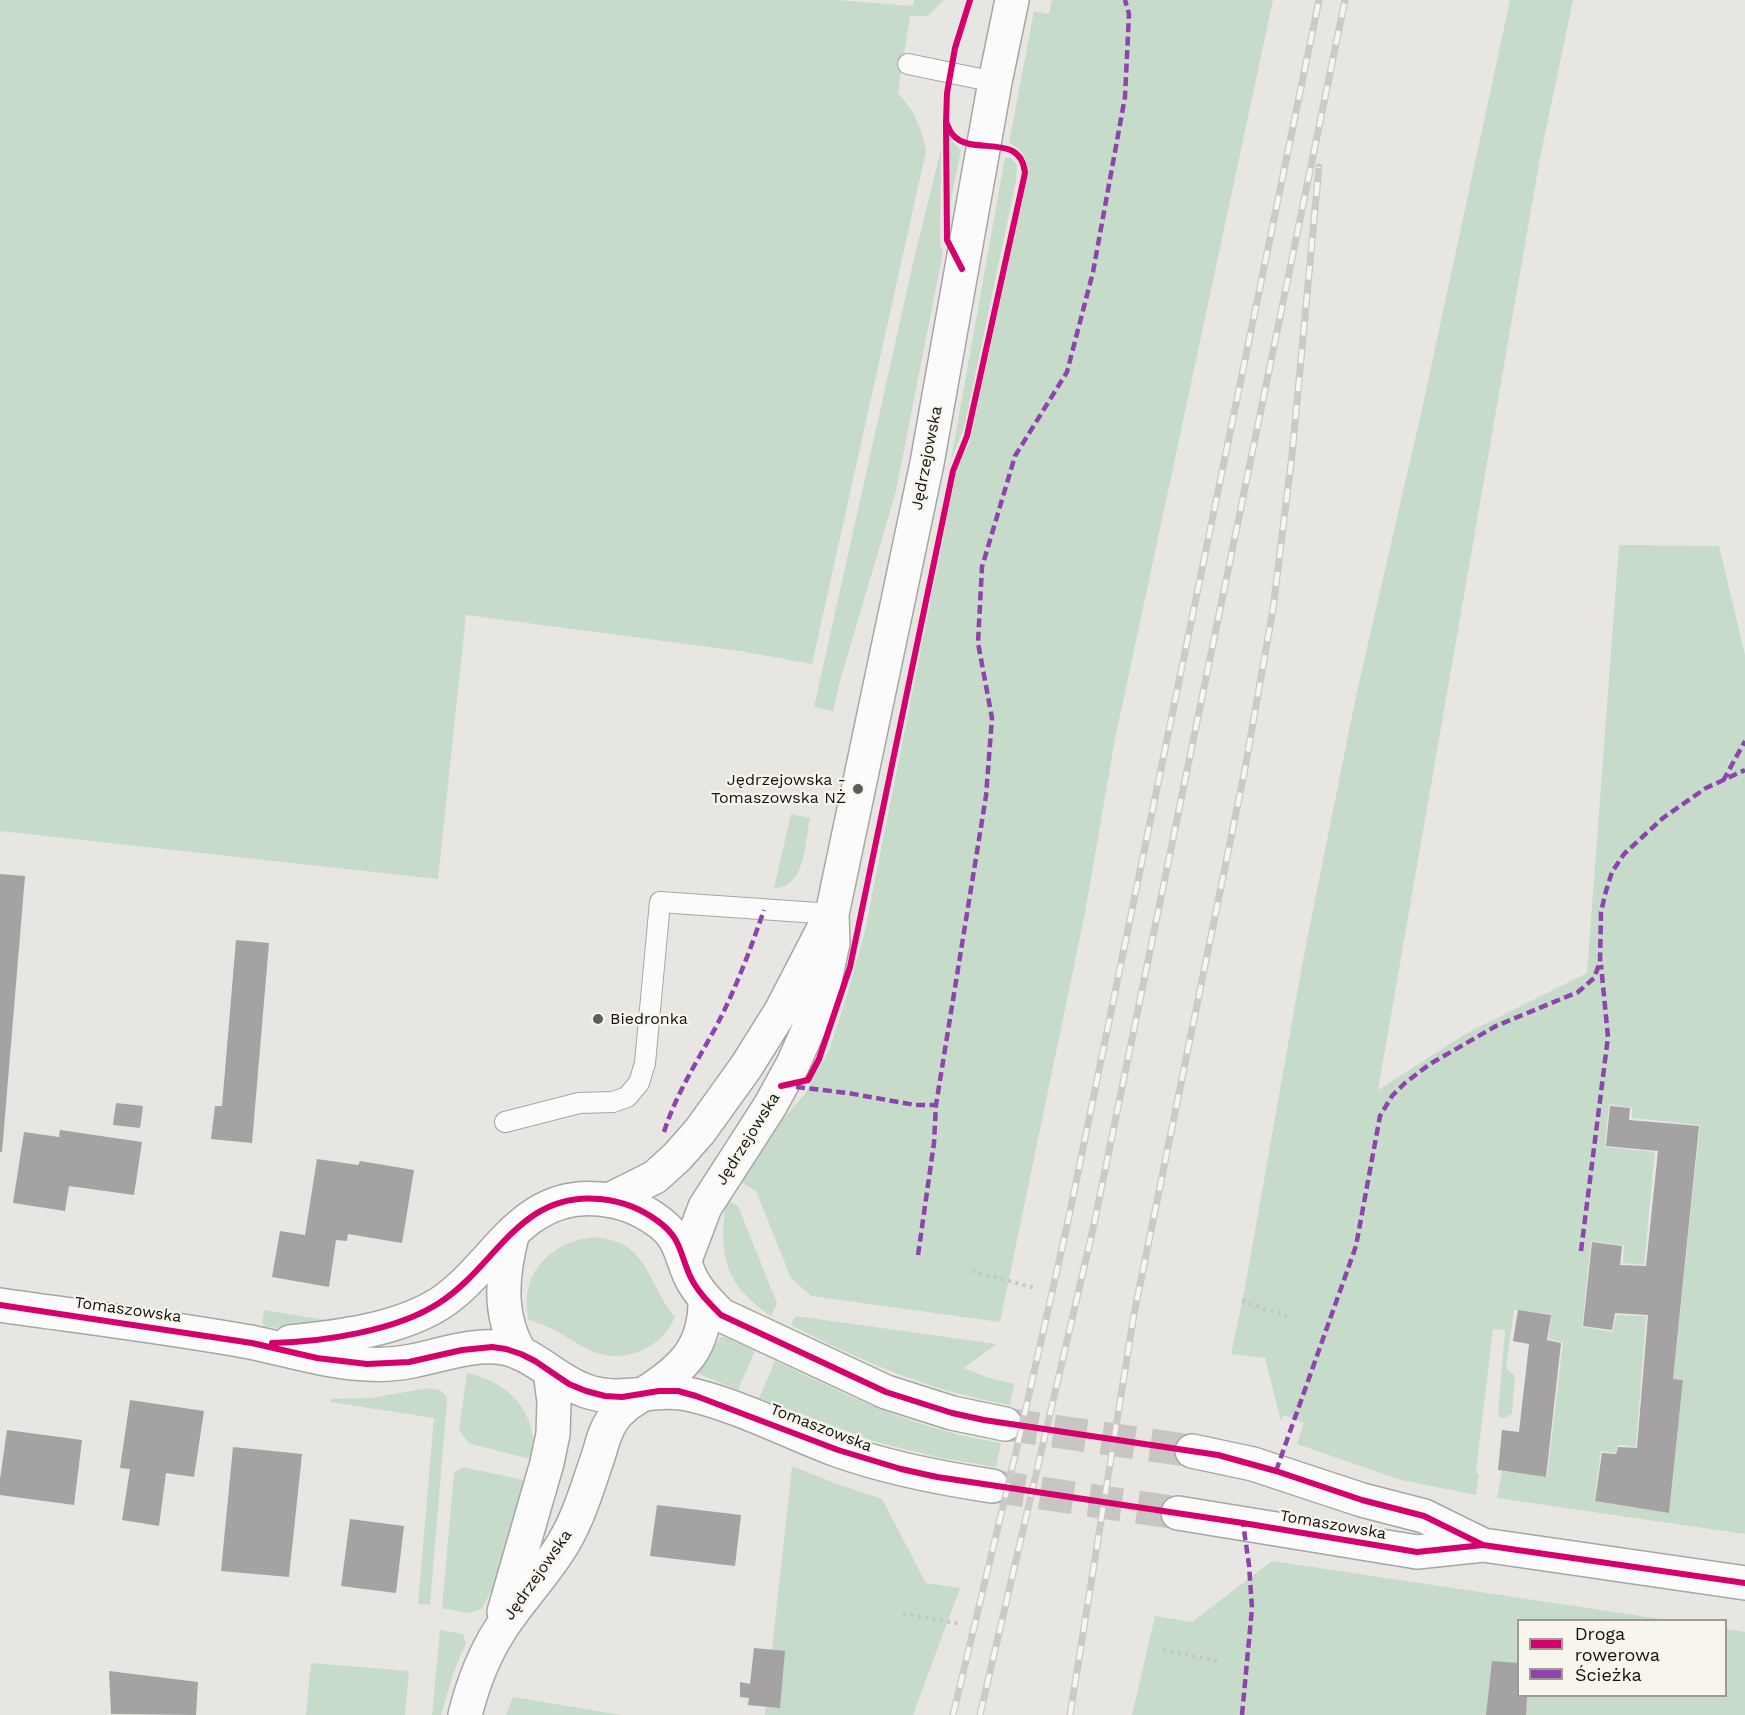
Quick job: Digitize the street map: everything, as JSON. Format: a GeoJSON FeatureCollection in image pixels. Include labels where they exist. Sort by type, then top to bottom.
{"type":"FeatureCollection","features":[{"type":"Feature","properties":{"kind":"street","name":"Jędrzejowska"},"geometry":{"type":"LineString","coordinates":[[609,1200],[655,1178],[699,1131],[746,1067],[775,1020],[831,914],[927,463],[995,82],[1012,0]]}},
{"type":"Feature","properties":{"kind":"street","name":"Jędrzejowska"},"geometry":{"type":"LineString","coordinates":[[686,1260],[705,1207],[770,1106],[809,1028],[823,988],[833,943],[831,914]]}},
{"type":"Feature","properties":{"kind":"street"},"geometry":{"type":"LineString","coordinates":[[705,1299],[705,1317],[701,1337],[675,1373],[643,1395],[622,1397],[586,1391],[520,1354],[508,1328],[503,1289],[507,1254],[513,1232],[530,1216],[567,1200],[588,1198],[609,1200],[634,1207],[660,1222],[671,1233],[686,1260],[689,1274],[705,1299],[721,1315],[886,1392],[952,1413],[1005,1424]]}},
{"type":"Feature","properties":{"kind":"street","name":"Tomaszowska"},"geometry":{"type":"LineString","coordinates":[[252,1343],[284,1342],[357,1333],[419,1313],[437,1305],[466,1283],[513,1232]]}},
{"type":"Feature","properties":{"kind":"street","name":"Tomaszowska"},"geometry":{"type":"LineString","coordinates":[[0,1305],[252,1343],[317,1358],[367,1364],[409,1362],[479,1347],[506,1349],[520,1354]]}},
{"type":"Feature","properties":{"kind":"street","name":"Jędrzejowska"},"geometry":{"type":"LineString","coordinates":[[465,1715],[476,1683],[499,1631],[547,1463],[553,1434],[554,1402],[550,1371]]}},
{"type":"Feature","properties":{"kind":"street","name":"Tomaszowska"},"geometry":{"type":"LineString","coordinates":[[643,1395],[659,1391],[678,1391],[870,1461],[937,1478],[992,1486]]}},
{"type":"Feature","properties":{"kind":"street","name":"Jędrzejowska"},"geometry":{"type":"LineString","coordinates":[[499,1631],[564,1543],[583,1502],[606,1432],[613,1419],[626,1404],[643,1395]]}},
{"type":"Feature","properties":{"kind":"street","name":"Tomaszowska"},"geometry":{"type":"LineString","coordinates":[[1192,1451],[1253,1464],[1362,1500],[1424,1516],[1483,1545]]}},
{"type":"Feature","properties":{"kind":"street","name":"Tomaszowska"},"geometry":{"type":"LineString","coordinates":[[1178,1513],[1417,1552],[1483,1545],[1745,1582]]}},
{"type":"Feature","properties":{"kind":"lane"},"geometry":{"type":"LineString","coordinates":[[908,64],[995,82]]}},
{"type":"Feature","properties":{"kind":"lane"},"geometry":{"type":"LineString","coordinates":[[505,1122],[579,1103],[613,1102],[627,1097],[639,1083],[645,1063],[660,902],[831,914]]}},
{"type":"Feature","properties":{"kind":"path"},"geometry":{"type":"LineString","coordinates":[[972,1271],[1035,1288]]}},
{"type":"Feature","properties":{"kind":"path"},"geometry":{"type":"LineString","coordinates":[[1242,1302],[1290,1317]]}},
{"type":"Feature","properties":{"kind":"path"},"geometry":{"type":"LineString","coordinates":[[903,1614],[962,1624]]}},
{"type":"Feature","properties":{"kind":"path"},"geometry":{"type":"LineString","coordinates":[[1163,1650],[1218,1661]]}},
{"type":"Feature","properties":{"kind":"green space"},"geometry":{"type":"Polygon","coordinates":[[[0,0],[837,0],[913,6],[914,0],[944,0],[928,16],[910,16],[898,93],[916,120],[926,151],[812,664],[740,651],[466,615],[438,879],[0,831],[0,0]]]}},
{"type":"Feature","properties":{"kind":"green space"},"geometry":{"type":"Polygon","coordinates":[[[1052,0],[1273,0],[1115,739],[1085,913],[1000,1322],[811,1296],[791,1278],[756,1191],[739,1181],[776,1127],[805,1094],[829,1050],[864,935],[957,468],[970,441],[1028,175],[1024,156],[1009,143],[1034,11],[1049,14],[1052,0]]]}},
{"type":"Feature","properties":{"kind":"green space"},"geometry":{"type":"Polygon","coordinates":[[[1510,0],[1573,0],[1540,158],[1378,1090],[1467,1033],[1587,973],[1619,545],[1719,546],[1745,655],[1745,1534],[1497,1498],[1502,1471],[1547,1477],[1563,1342],[1549,1339],[1551,1314],[1514,1310],[1506,1368],[1515,1376],[1512,1414],[1504,1418],[1499,1417],[1498,1413],[1505,1330],[1493,1329],[1476,1472],[1479,1475],[1476,1495],[1401,1480],[1297,1444],[1304,1423],[1284,1415],[1281,1421],[1265,1358],[1231,1354],[1244,1293],[1303,960],[1356,696],[1422,409],[1510,0]],[[1609,1104],[1605,1147],[1655,1152],[1644,1265],[1623,1263],[1624,1245],[1591,1241],[1582,1327],[1613,1332],[1616,1315],[1646,1316],[1636,1447],[1618,1445],[1615,1453],[1601,1451],[1594,1501],[1669,1513],[1683,1380],[1673,1379],[1700,1125],[1632,1118],[1632,1108],[1609,1104]]]}},
{"type":"Feature","properties":{"kind":"green space"},"geometry":{"type":"Polygon","coordinates":[[[950,139],[961,150],[949,210],[950,139]]]}},
{"type":"Feature","properties":{"kind":"green space"},"geometry":{"type":"Polygon","coordinates":[[[941,149],[940,245],[943,252],[896,491],[833,711],[814,707],[913,263],[941,149]]]}},
{"type":"Feature","properties":{"kind":"green space"},"geometry":{"type":"Polygon","coordinates":[[[1005,157],[1011,158],[1017,165],[1016,181],[964,428],[951,460],[1005,157]]]}},
{"type":"Feature","properties":{"kind":"green space"},"geometry":{"type":"Polygon","coordinates":[[[791,814],[810,818],[805,850],[798,872],[792,880],[785,886],[774,888],[791,814]]]}},
{"type":"Feature","properties":{"kind":"green space"},"geometry":{"type":"Polygon","coordinates":[[[726,1200],[738,1206],[777,1303],[771,1316],[743,1292],[728,1266],[723,1237],[726,1200]]]}},
{"type":"Feature","properties":{"kind":"green space"},"geometry":{"type":"Polygon","coordinates":[[[592,1237],[611,1240],[636,1254],[675,1317],[661,1338],[640,1351],[623,1356],[608,1356],[529,1320],[528,1288],[541,1264],[563,1246],[592,1237]]]}},
{"type":"Feature","properties":{"kind":"green space"},"geometry":{"type":"Polygon","coordinates":[[[264,1310],[344,1323],[285,1328],[265,1327],[262,1323],[264,1310]]]}},
{"type":"Feature","properties":{"kind":"green space"},"geometry":{"type":"Polygon","coordinates":[[[796,1316],[997,1344],[964,1368],[989,1378],[1014,1384],[1010,1405],[953,1392],[870,1363],[791,1325],[796,1316]]]}},
{"type":"Feature","properties":{"kind":"green space"},"geometry":{"type":"Polygon","coordinates":[[[721,1337],[755,1351],[738,1390],[698,1372],[699,1367],[721,1337]]]}},
{"type":"Feature","properties":{"kind":"green space"},"geometry":{"type":"Polygon","coordinates":[[[775,1361],[898,1416],[948,1432],[1001,1443],[996,1467],[941,1458],[876,1442],[759,1398],[775,1361]]]}},
{"type":"Feature","properties":{"kind":"green space"},"geometry":{"type":"Polygon","coordinates":[[[467,1373],[497,1384],[518,1403],[526,1414],[531,1428],[534,1460],[468,1443],[459,1429],[467,1373]]]}},
{"type":"Feature","properties":{"kind":"green space"},"geometry":{"type":"Polygon","coordinates":[[[429,1388],[440,1390],[447,1397],[430,1605],[418,1604],[434,1418],[330,1402],[331,1399],[371,1398],[429,1388]]]}},
{"type":"Feature","properties":{"kind":"green space"},"geometry":{"type":"Polygon","coordinates":[[[792,1466],[882,1499],[926,1583],[960,1588],[913,1715],[765,1715],[792,1466]]]}},
{"type":"Feature","properties":{"kind":"green space"},"geometry":{"type":"Polygon","coordinates":[[[463,1467],[528,1481],[502,1569],[482,1609],[468,1613],[442,1608],[454,1473],[463,1467]]]}},
{"type":"Feature","properties":{"kind":"green space"},"geometry":{"type":"Polygon","coordinates":[[[1272,1561],[1661,1619],[1517,1619],[1517,1697],[1727,1697],[1727,1629],[1745,1632],[1745,1715],[1132,1715],[1155,1616],[1192,1622],[1272,1561]]]}},
{"type":"Feature","properties":{"kind":"green space"},"geometry":{"type":"Polygon","coordinates":[[[440,1630],[463,1634],[466,1643],[453,1674],[441,1715],[432,1715],[440,1630]]]}},
{"type":"Feature","properties":{"kind":"green space"},"geometry":{"type":"Polygon","coordinates":[[[311,1663],[409,1671],[405,1715],[306,1715],[311,1663]]]}},
{"type":"Feature","properties":{"kind":"green space"},"geometry":{"type":"Polygon","coordinates":[[[513,1697],[621,1715],[506,1715],[513,1697]]]}},
{"type":"Feature","properties":{"kind":"building"},"geometry":{"type":"Polygon","coordinates":[[[0,874],[25,876],[2,1152],[0,1152],[0,874]]]}},
{"type":"Feature","properties":{"kind":"building"},"geometry":{"type":"Polygon","coordinates":[[[236,940],[269,943],[252,1143],[211,1139],[215,1106],[222,1106],[236,940]]]}},
{"type":"Feature","properties":{"kind":"building"},"geometry":{"type":"Polygon","coordinates":[[[116,1103],[143,1106],[140,1128],[113,1125],[116,1103]]]}},
{"type":"Feature","properties":{"kind":"building"},"geometry":{"type":"Polygon","coordinates":[[[1610,1106],[1630,1108],[1629,1120],[1699,1126],[1673,1379],[1683,1380],[1669,1513],[1595,1501],[1602,1453],[1616,1454],[1618,1447],[1637,1448],[1648,1315],[1615,1313],[1612,1330],[1583,1326],[1592,1242],[1622,1246],[1620,1265],[1646,1266],[1658,1151],[1606,1146],[1610,1106]]]}},
{"type":"Feature","properties":{"kind":"building"},"geometry":{"type":"Polygon","coordinates":[[[60,1130],[142,1142],[134,1195],[69,1186],[65,1211],[13,1203],[24,1132],[59,1137],[60,1130]]]}},
{"type":"Feature","properties":{"kind":"building"},"geometry":{"type":"Polygon","coordinates":[[[317,1159],[358,1165],[360,1161],[414,1170],[402,1243],[348,1234],[347,1241],[336,1240],[329,1287],[272,1277],[280,1231],[305,1235],[317,1159]]]}},
{"type":"Feature","properties":{"kind":"building"},"geometry":{"type":"Polygon","coordinates":[[[1518,1310],[1551,1315],[1547,1340],[1561,1343],[1546,1477],[1498,1470],[1502,1430],[1519,1432],[1529,1344],[1513,1341],[1518,1310]]]}},
{"type":"Feature","properties":{"kind":"building"},"geometry":{"type":"Polygon","coordinates":[[[130,1400],[204,1411],[194,1477],[166,1473],[159,1526],[122,1520],[130,1469],[120,1468],[130,1400]]]}},
{"type":"Feature","properties":{"kind":"building"},"geometry":{"type":"Polygon","coordinates":[[[7,1430],[82,1440],[74,1505],[0,1495],[7,1430]]]}},
{"type":"Feature","properties":{"kind":"building"},"geometry":{"type":"Polygon","coordinates":[[[233,1447],[302,1454],[289,1577],[221,1571],[233,1447]]]}},
{"type":"Feature","properties":{"kind":"building"},"geometry":{"type":"Polygon","coordinates":[[[657,1505],[741,1515],[735,1566],[650,1556],[657,1505]]]}},
{"type":"Feature","properties":{"kind":"building"},"geometry":{"type":"Polygon","coordinates":[[[350,1519],[404,1526],[396,1593],[341,1586],[350,1519]]]}},
{"type":"Feature","properties":{"kind":"building"},"geometry":{"type":"Polygon","coordinates":[[[754,1648],[785,1651],[780,1708],[748,1705],[749,1698],[740,1697],[740,1682],[750,1684],[754,1648]]]}},
{"type":"Feature","properties":{"kind":"building"},"geometry":{"type":"Polygon","coordinates":[[[1492,1661],[1517,1663],[1517,1697],[1527,1697],[1526,1715],[1486,1715],[1492,1661]]]}},
{"type":"Feature","properties":{"kind":"building"},"geometry":{"type":"Polygon","coordinates":[[[109,1671],[198,1682],[196,1715],[111,1714],[109,1671]]]}},
{"type":"Feature","properties":{"kind":"tunnel"},"geometry":{"type":"LineString","coordinates":[[1005,1424],[1192,1451]]}},
{"type":"Feature","properties":{"kind":"tunnel"},"geometry":{"type":"LineString","coordinates":[[992,1486],[1178,1513]]}},
{"type":"Feature","properties":{"kind":"railway"},"geometry":{"type":"LineString","coordinates":[[953,1715],[1067,1226],[1319,0]]}},
{"type":"Feature","properties":{"kind":"railway"},"geometry":{"type":"LineString","coordinates":[[980,1715],[1093,1229],[1345,0]]}},
{"type":"Feature","properties":{"kind":"railway"},"geometry":{"type":"LineString","coordinates":[[1070,1715],[1134,1314],[1244,774],[1273,609],[1292,455],[1319,167]]}},
{"type":"Feature","properties":{"kind":"marked path"},"geometry":{"type":"LineString","coordinates":[[918,1255],[934,1143],[936,1105],[986,796],[992,718],[978,643],[982,567],[1015,456],[1067,372],[1093,272],[1125,97],[1129,14],[1125,0]]}},
{"type":"Feature","properties":{"kind":"marked path"},"geometry":{"type":"LineString","coordinates":[[1723,781],[1745,741]]}},
{"type":"Feature","properties":{"kind":"marked path"},"geometry":{"type":"LineString","coordinates":[[1276,1471],[1356,1246],[1380,1116],[1392,1096],[1430,1064],[1496,1026],[1578,992],[1594,978],[1600,962],[1601,912],[1606,891],[1612,872],[1624,854],[1663,818],[1706,788],[1745,770]]}},
{"type":"Feature","properties":{"kind":"marked path"},"geometry":{"type":"LineString","coordinates":[[664,1132],[681,1091],[731,997],[764,910]]}},
{"type":"Feature","properties":{"kind":"marked path"},"geometry":{"type":"LineString","coordinates":[[1581,1251],[1608,1037],[1601,965]]}},
{"type":"Feature","properties":{"kind":"marked path"},"geometry":{"type":"LineString","coordinates":[[796,1087],[848,1093],[915,1105],[936,1105]]}},
{"type":"Feature","properties":{"kind":"marked path"},"geometry":{"type":"LineString","coordinates":[[1242,1715],[1252,1608],[1243,1523]]}},
{"type":"Feature","properties":{"kind":"cycle path"},"geometry":{"type":"LineString","coordinates":[[962,269],[947,240],[946,122],[947,93],[955,48],[970,0]]}},
{"type":"Feature","properties":{"kind":"cycle path"},"geometry":{"type":"LineString","coordinates":[[781,1086],[808,1080],[819,1059],[850,967],[953,471],[967,436],[1025,173],[1022,160],[1015,152],[1005,148],[961,141],[952,134],[946,122]]}},
{"type":"Feature","properties":{"kind":"cycle path"},"geometry":{"type":"LineString","coordinates":[[272,1343],[358,1333],[422,1313],[459,1288],[528,1219],[549,1207],[572,1200],[608,1200],[652,1217],[672,1234],[696,1287],[721,1315],[886,1392],[952,1413],[984,1420],[1218,1455],[1276,1471],[1362,1500],[1424,1516],[1483,1545]]}},
{"type":"Feature","properties":{"kind":"cycle path"},"geometry":{"type":"LineString","coordinates":[[0,1305],[252,1343],[317,1358],[367,1364],[409,1362],[462,1350],[492,1347],[506,1349],[535,1361],[569,1384],[586,1391],[605,1396],[622,1397],[659,1391],[678,1391],[838,1450],[937,1477],[1417,1552],[1483,1545],[1745,1583]]}},
{"type":"Feature","properties":{"kind":"place","name":"Jędrzejowska - Tomaszowska NŻ"},"geometry":{"type":"Point","coordinates":[858,789]}},
{"type":"Feature","properties":{"kind":"place","name":"Biedronka"},"geometry":{"type":"Point","coordinates":[598,1019]}}]}
